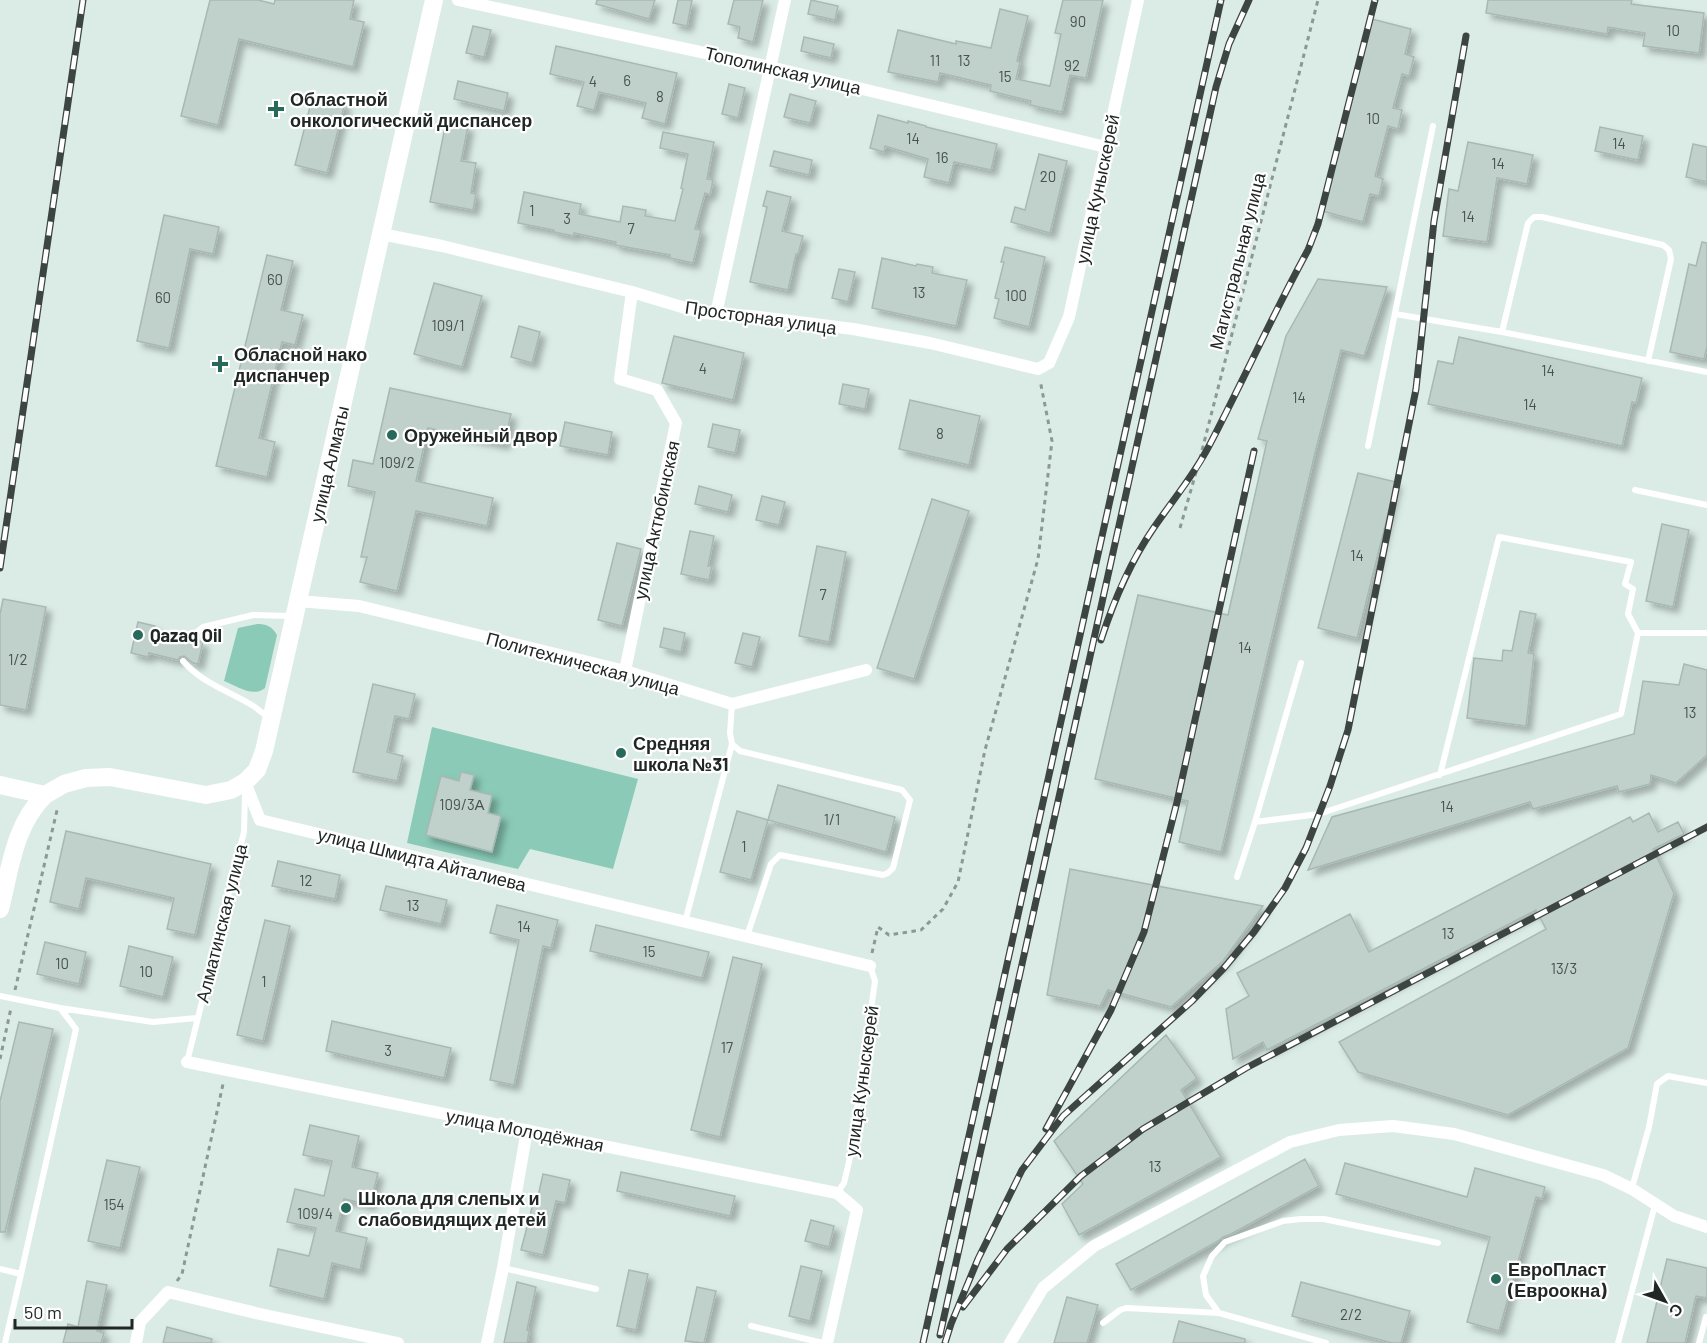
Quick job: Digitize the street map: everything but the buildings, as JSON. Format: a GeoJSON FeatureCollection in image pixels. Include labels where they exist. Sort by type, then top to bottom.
{"type":"FeatureCollection","features":[{"type":"Feature","properties":{"kind":"street","name":"улица Алматы"},"geometry":{"type":"LineString","coordinates":[[245,783],[257,770],[264,751],[434,0]]}},
{"type":"Feature","properties":{"kind":"street","name":"Тополинская улица"},"geometry":{"type":"LineString","coordinates":[[458,0],[771,67],[1106,147]]}},
{"type":"Feature","properties":{"kind":"street"},"geometry":{"type":"LineString","coordinates":[[716,314],[785,0]]}},
{"type":"Feature","properties":{"kind":"street","name":"улица Куныскерей"},"geometry":{"type":"LineString","coordinates":[[1038,369],[1049,363],[1069,317],[1138,0]]}},
{"type":"Feature","properties":{"kind":"street","name":"Просторная улица"},"geometry":{"type":"LineString","coordinates":[[381,234],[442,246],[632,292],[702,313],[751,316],[853,329],[930,343],[1038,369]]}},
{"type":"Feature","properties":{"kind":"street","name":"улица Актюбинская"},"geometry":{"type":"LineString","coordinates":[[625,671],[676,423],[657,390],[621,379],[632,292]]}},
{"type":"Feature","properties":{"kind":"street","name":"Политехническая улица"},"geometry":{"type":"LineString","coordinates":[[296,609],[359,606],[625,671],[732,704]]}},
{"type":"Feature","properties":{"kind":"street"},"geometry":{"type":"LineString","coordinates":[[732,704],[866,670]]}},
{"type":"Feature","properties":{"kind":"street"},"geometry":{"type":"LineString","coordinates":[[0,909],[17,838],[24,821],[34,805],[45,795],[64,784],[86,778],[110,777],[206,795],[231,790],[245,783]]}},
{"type":"Feature","properties":{"kind":"street","name":"улица Шмидта Айталиева"},"geometry":{"type":"LineString","coordinates":[[245,783],[260,820],[870,966]]}},
{"type":"Feature","properties":{"kind":"street"},"geometry":{"type":"LineString","coordinates":[[0,785],[45,795]]}},
{"type":"Feature","properties":{"kind":"street","name":"улица Молодёжная"},"geometry":{"type":"LineString","coordinates":[[187,1062],[837,1193],[857,1210],[827,1343]]}},
{"type":"Feature","properties":{"kind":"street"},"geometry":{"type":"LineString","coordinates":[[1010,1343],[1043,1288],[1094,1246],[1290,1142],[1339,1130],[1393,1126],[1454,1134],[1603,1175],[1632,1189],[1674,1216],[1707,1227]]}},
{"type":"Feature","properties":{"kind":"street"},"geometry":{"type":"LineString","coordinates":[[487,1343],[503,1268],[527,1130]]}},
{"type":"Feature","properties":{"kind":"street"},"geometry":{"type":"LineString","coordinates":[[136,1343],[140,1322],[168,1292],[398,1343]]}},
{"type":"Feature","properties":{"kind":"lane"},"geometry":{"type":"LineString","coordinates":[[1368,446],[1433,126]]}},
{"type":"Feature","properties":{"kind":"lane"},"geometry":{"type":"LineString","coordinates":[[1502,332],[1528,223],[1534,217],[1542,217],[1663,244],[1669,250],[1671,259],[1648,361]]}},
{"type":"Feature","properties":{"kind":"lane"},"geometry":{"type":"LineString","coordinates":[[1395,314],[1502,332],[1707,372]]}},
{"type":"Feature","properties":{"kind":"lane"},"geometry":{"type":"LineString","coordinates":[[1635,490],[1707,505]]}},
{"type":"Feature","properties":{"kind":"lane"},"geometry":{"type":"LineString","coordinates":[[1256,822],[1319,814],[1440,775],[1622,714],[1638,633],[1628,614],[1633,589],[1625,585],[1631,562],[1499,537],[1440,775]]}},
{"type":"Feature","properties":{"kind":"lane"},"geometry":{"type":"LineString","coordinates":[[188,639],[203,627],[253,615],[271,615],[296,609]]}},
{"type":"Feature","properties":{"kind":"lane"},"geometry":{"type":"LineString","coordinates":[[1638,633],[1707,633]]}},
{"type":"Feature","properties":{"kind":"lane"},"geometry":{"type":"LineString","coordinates":[[183,661],[193,673],[251,705],[271,720]]}},
{"type":"Feature","properties":{"kind":"lane"},"geometry":{"type":"LineString","coordinates":[[1237,877],[1256,822],[1301,663]]}},
{"type":"Feature","properties":{"kind":"lane"},"geometry":{"type":"LineString","coordinates":[[685,922],[732,744],[730,733],[732,704]]}},
{"type":"Feature","properties":{"kind":"lane"},"geometry":{"type":"LineString","coordinates":[[732,744],[740,751],[902,790],[910,800],[893,868],[888,873],[883,875],[780,855],[771,864],[746,937]]}},
{"type":"Feature","properties":{"kind":"lane","name":"Алматинская улица"},"geometry":{"type":"LineString","coordinates":[[187,1062],[244,832],[245,783]]}},
{"type":"Feature","properties":{"kind":"lane","name":"улица Куныскерей"},"geometry":{"type":"LineString","coordinates":[[837,1193],[844,1184],[851,1153],[874,981],[870,966]]}},
{"type":"Feature","properties":{"kind":"lane"},"geometry":{"type":"LineString","coordinates":[[0,996],[153,1022],[197,1018]]}},
{"type":"Feature","properties":{"kind":"lane"},"geometry":{"type":"LineString","coordinates":[[5,1343],[76,1029],[60,1008]]}},
{"type":"Feature","properties":{"kind":"lane"},"geometry":{"type":"LineString","coordinates":[[1632,1189],[1649,1127],[1657,1084],[1668,1076],[1707,1083]]}},
{"type":"Feature","properties":{"kind":"lane"},"geometry":{"type":"LineString","coordinates":[[1618,1343],[1655,1205]]}},
{"type":"Feature","properties":{"kind":"lane"},"geometry":{"type":"LineString","coordinates":[[1219,1313],[1206,1295],[1203,1276],[1212,1256],[1225,1242],[1283,1221],[1324,1219],[1438,1243]]}},
{"type":"Feature","properties":{"kind":"lane"},"geometry":{"type":"LineString","coordinates":[[503,1268],[596,1289]]}},
{"type":"Feature","properties":{"kind":"lane"},"geometry":{"type":"LineString","coordinates":[[0,1269],[21,1274]]}},
{"type":"Feature","properties":{"kind":"lane"},"geometry":{"type":"LineString","coordinates":[[1103,1323],[1126,1308],[1219,1313],[1326,1343]]}},
{"type":"Feature","properties":{"kind":"lane"},"geometry":{"type":"LineString","coordinates":[[1699,1343],[1707,1318]]}},
{"type":"Feature","properties":{"kind":"lane"},"geometry":{"type":"LineString","coordinates":[[751,1326],[823,1343]]}},
{"type":"Feature","properties":{"kind":"path","name":"Магистральная улица"},"geometry":{"type":"LineString","coordinates":[[1180,528],[1202,451],[1318,0]]}},
{"type":"Feature","properties":{"kind":"path"},"geometry":{"type":"LineString","coordinates":[[870,966],[878,927],[889,935],[921,930],[943,909],[958,882],[985,750],[1038,559],[1052,441],[1038,369]]}},
{"type":"Feature","properties":{"kind":"path"},"geometry":{"type":"LineString","coordinates":[[0,1059],[64,784]]}},
{"type":"Feature","properties":{"kind":"path"},"geometry":{"type":"LineString","coordinates":[[168,1292],[182,1274],[226,1070]]}},
{"type":"Feature","properties":{"kind":"green space"},"geometry":{"type":"Polygon","coordinates":[[[257,624],[269,626],[277,635],[265,688],[255,692],[224,681],[238,628],[257,624]]]}},
{"type":"Feature","properties":{"kind":"green space"},"geometry":{"type":"Polygon","coordinates":[[[432,727],[638,779],[613,869],[530,849],[518,869],[407,843],[432,727]]]}},
{"type":"Feature","properties":{"kind":"railway"},"geometry":{"type":"LineString","coordinates":[[0,568],[83,0]]}},
{"type":"Feature","properties":{"kind":"railway"},"geometry":{"type":"LineString","coordinates":[[923,1343],[1221,0]]}},
{"type":"Feature","properties":{"kind":"railway"},"geometry":{"type":"LineString","coordinates":[[940,1335],[1216,87],[1229,44],[1249,0]]}},
{"type":"Feature","properties":{"kind":"railway"},"geometry":{"type":"LineString","coordinates":[[1101,640],[1129,569],[1144,542],[1203,457],[1308,250],[1318,224],[1375,0]]}},
{"type":"Feature","properties":{"kind":"railway"},"geometry":{"type":"LineString","coordinates":[[945,1343],[978,1259],[1022,1170],[1063,1116],[1192,1001],[1224,968],[1254,932],[1285,888],[1306,848],[1330,786],[1348,730],[1416,389],[1434,221],[1466,36]]}},
{"type":"Feature","properties":{"kind":"railway"},"geometry":{"type":"LineString","coordinates":[[1046,1129],[1111,1010],[1144,932],[1177,802],[1254,451]]}},
{"type":"Feature","properties":{"kind":"railway"},"geometry":{"type":"LineString","coordinates":[[963,1307],[1007,1249],[1081,1176],[1143,1129],[1246,1068],[1707,827]]}},
{"type":"Feature","properties":{"kind":"place","name":"Областной онкологический диспансер"},"geometry":{"type":"Point","coordinates":[276,109]}},
{"type":"Feature","properties":{"kind":"place","name":"Обласной нако диспанчер"},"geometry":{"type":"Point","coordinates":[220,364]}},
{"type":"Feature","properties":{"kind":"place","name":"Оружейный двор"},"geometry":{"type":"Point","coordinates":[392,435]}},
{"type":"Feature","properties":{"kind":"place","name":"Qazaq Oil"},"geometry":{"type":"Point","coordinates":[138,635]}},
{"type":"Feature","properties":{"kind":"place","name":"Средняя школа №31"},"geometry":{"type":"Point","coordinates":[621,753]}},
{"type":"Feature","properties":{"kind":"place","name":"Школа для слепых и слабовидящих детей"},"geometry":{"type":"Point","coordinates":[346,1208]}},
{"type":"Feature","properties":{"kind":"place","name":"ЕвроПласт (Евроокна)"},"geometry":{"type":"Point","coordinates":[1496,1279]}}]}
